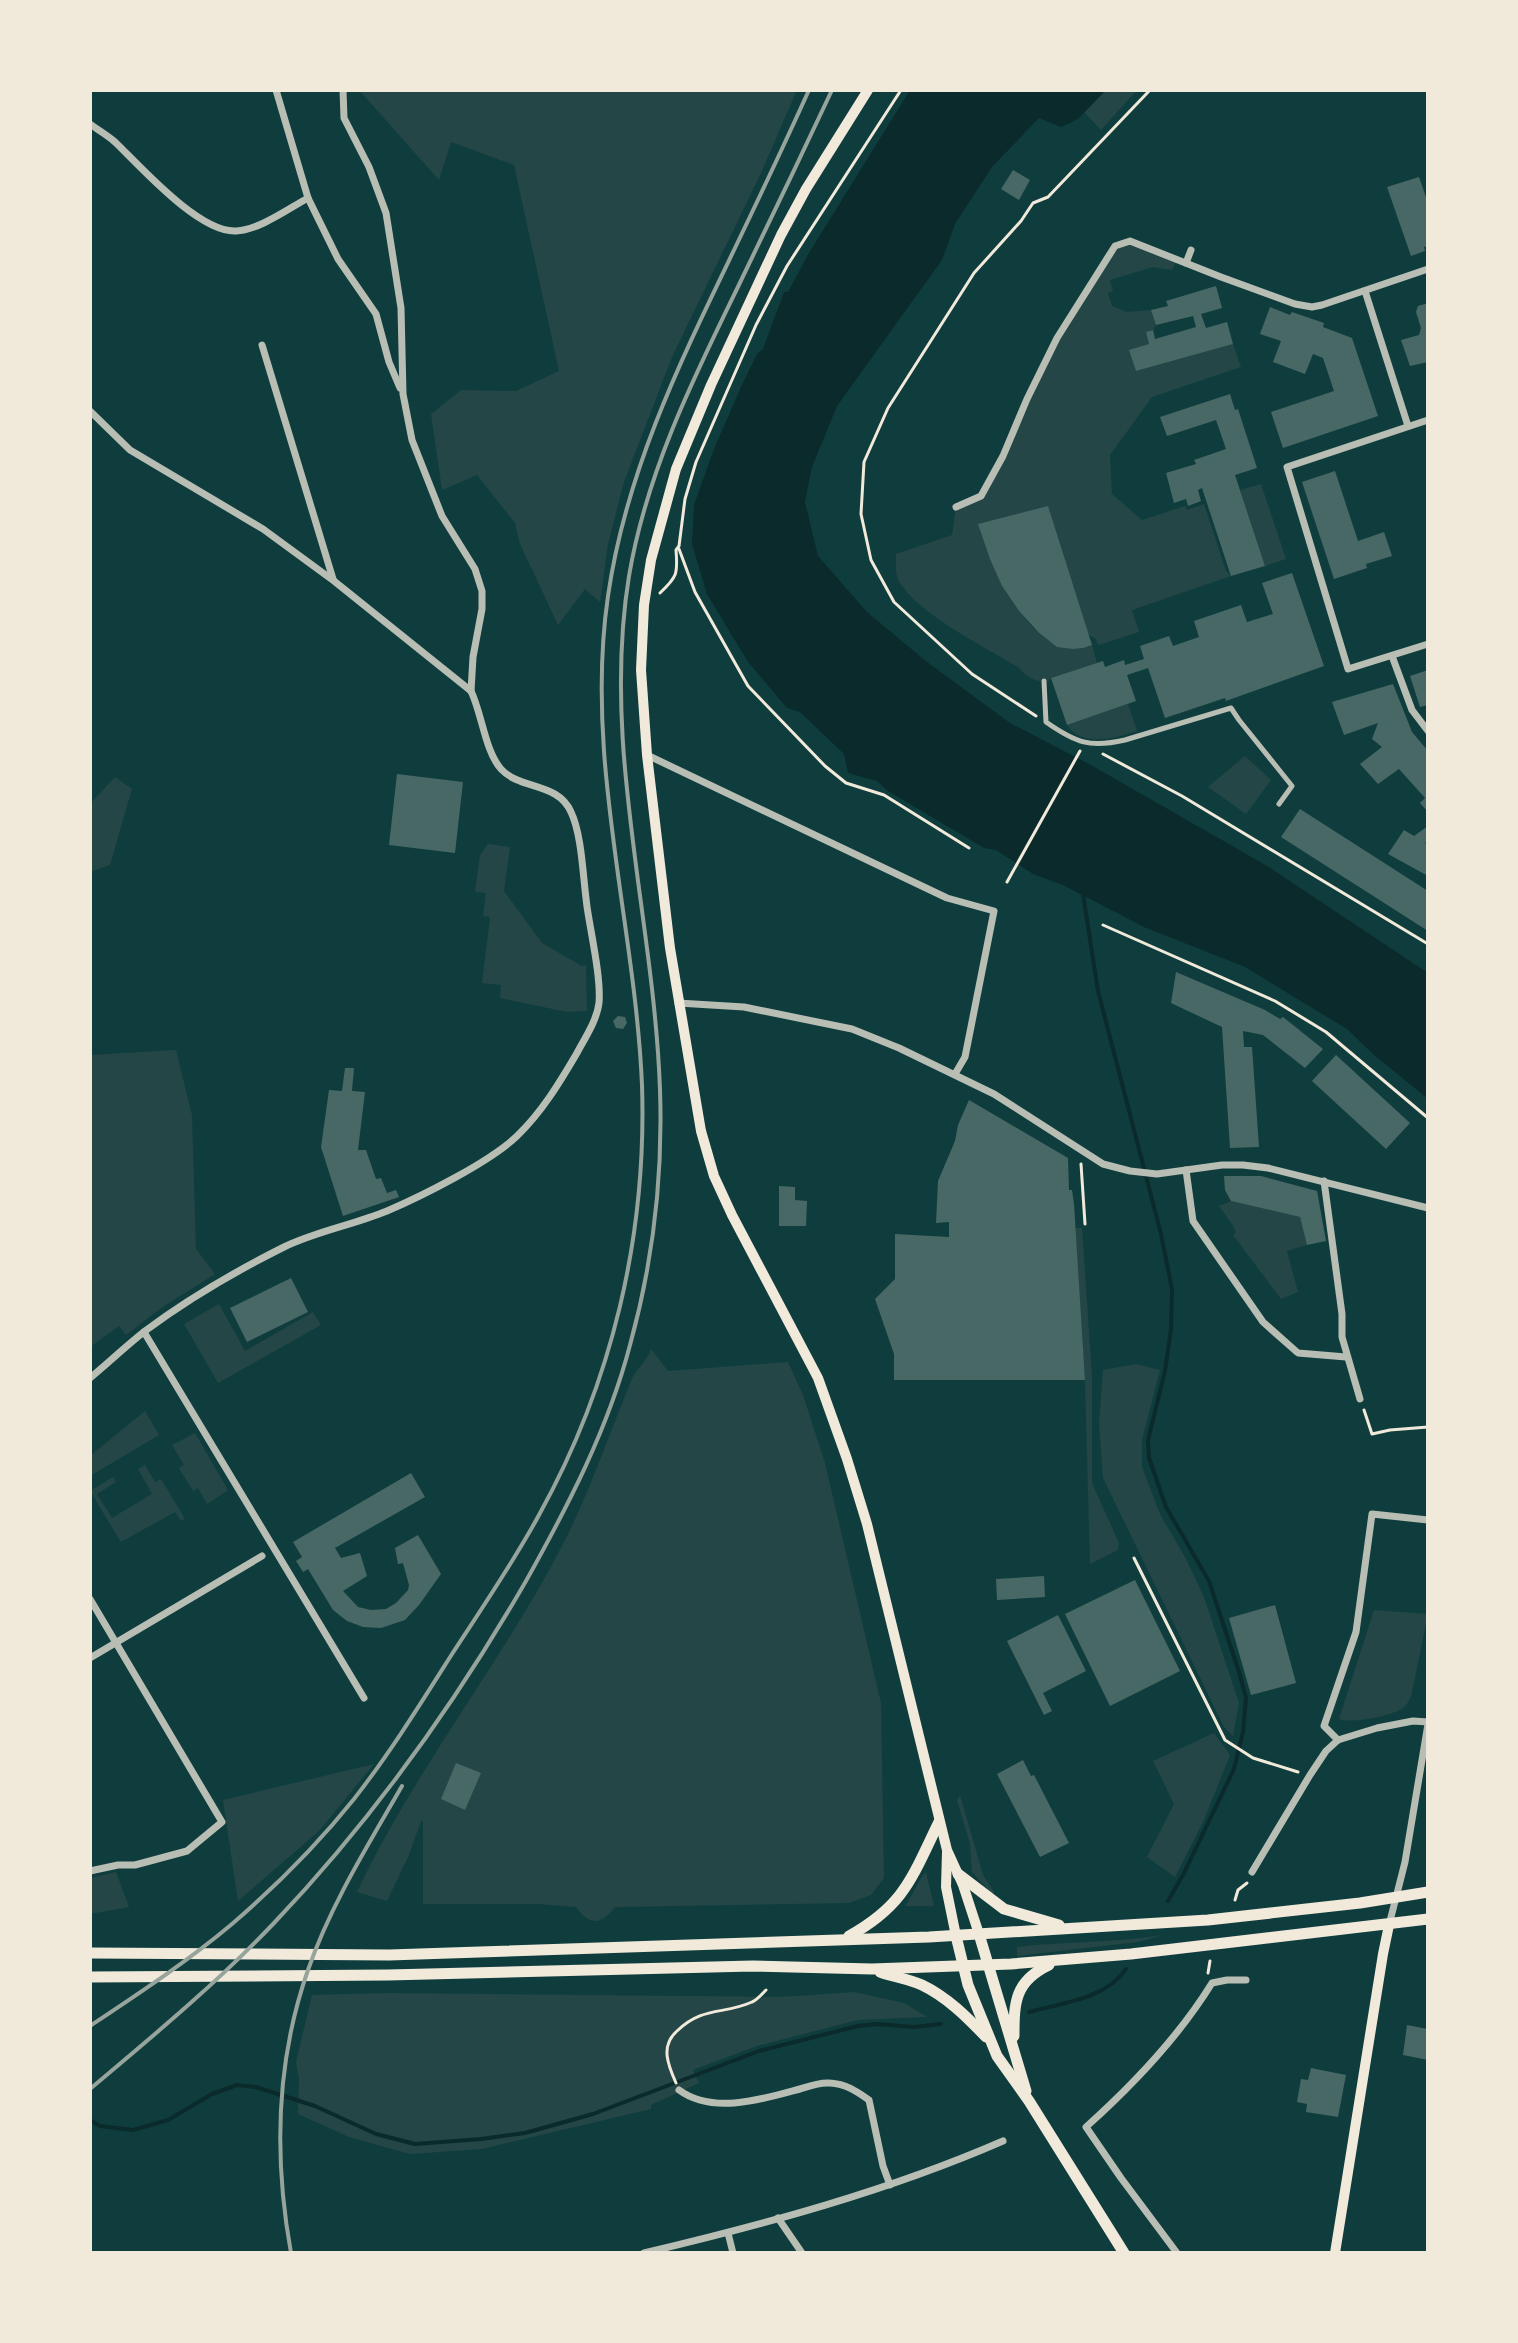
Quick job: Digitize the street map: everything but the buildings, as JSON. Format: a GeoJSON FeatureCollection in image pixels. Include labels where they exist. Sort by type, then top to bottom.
{"type":"FeatureCollection","features":[{"type":"Feature","properties":{"kind":"main road"},"geometry":{"type":"LineString","coordinates":[[868,90],[781,235],[711,385],[676,469],[651,560],[644,605],[641,670],[647,755],[678,1003],[695,1102],[714,1176],[818,1378],[847,1459],[867,1524],[939,1822],[979,1934],[1029,2101]]}},
{"type":"Feature","properties":{"kind":"main road"},"geometry":{"type":"LineString","coordinates":[[845,1939],[881,1916],[897,1901],[939,1822]]}},
{"type":"Feature","properties":{"kind":"main road"},"geometry":{"type":"LineString","coordinates":[[947,1850],[946,1887],[956,1936],[968,1985],[989,2040],[1124,2253]]}},
{"type":"Feature","properties":{"kind":"main road"},"geometry":{"type":"LineString","coordinates":[[958,1874],[1004,1909],[1071,1928]]}},
{"type":"Feature","properties":{"kind":"main road"},"geometry":{"type":"LineString","coordinates":[[90,1953],[389,1955],[956,1936],[1208,1920],[1426,1892]]}},
{"type":"Feature","properties":{"kind":"main road"},"geometry":{"type":"LineString","coordinates":[[90,1977],[388,1975],[753,1966],[872,1969],[988,1965],[1057,1961],[1424,1920]]}},
{"type":"Feature","properties":{"kind":"main road"},"geometry":{"type":"LineString","coordinates":[[1335,2253],[1389,1925]]}},
{"type":"Feature","properties":{"kind":"main road"},"geometry":{"type":"LineString","coordinates":[[1014,2050],[1016,2000],[1020,1990],[1029,1977],[1057,1961]]}},
{"type":"Feature","properties":{"kind":"main road"},"geometry":{"type":"LineString","coordinates":[[872,1969],[922,1985],[950,2003],[989,2040]]}},
{"type":"Feature","properties":{"kind":"street"},"geometry":{"type":"LineString","coordinates":[[276,90],[308,198],[338,259],[376,314],[389,362],[403,394]]}},
{"type":"Feature","properties":{"kind":"street"},"geometry":{"type":"LineString","coordinates":[[90,1378],[144,1332],[197,1295],[286,1246],[388,1211],[495,1153],[515,1138],[543,1106],[588,1035],[599,1004],[579,843],[571,810],[556,794],[540,786],[520,782],[495,762],[471,691],[482,591],[475,569],[442,516],[412,440],[403,394],[401,308],[386,213],[369,167],[344,118],[343,90]]}},
{"type":"Feature","properties":{"kind":"street"},"geometry":{"type":"LineString","coordinates":[[90,124],[112,140],[168,196],[217,227],[234,231],[252,227],[308,198]]}},
{"type":"Feature","properties":{"kind":"street"},"geometry":{"type":"LineString","coordinates":[[956,507],[981,496],[1003,456],[1057,338],[1115,246],[1130,241],[1305,307],[1322,305],[1428,269]]}},
{"type":"Feature","properties":{"kind":"street"},"geometry":{"type":"LineString","coordinates":[[1186,263],[1191,250]]}},
{"type":"Feature","properties":{"kind":"street"},"geometry":{"type":"LineString","coordinates":[[1365,291],[1408,426]]}},
{"type":"Feature","properties":{"kind":"street"},"geometry":{"type":"LineString","coordinates":[[262,345],[334,581]]}},
{"type":"Feature","properties":{"kind":"street"},"geometry":{"type":"LineString","coordinates":[[90,411],[130,450],[263,529],[334,581],[471,691]]}},
{"type":"Feature","properties":{"kind":"street"},"geometry":{"type":"LineString","coordinates":[[1428,420],[1287,467],[1348,669],[1428,644]]}},
{"type":"Feature","properties":{"kind":"street"},"geometry":{"type":"LineString","coordinates":[[1392,656],[1412,710],[1428,731]]}},
{"type":"Feature","properties":{"kind":"street"},"geometry":{"type":"LineString","coordinates":[[1044,681],[1046,722],[1084,744],[1125,740],[1231,708],[1292,786],[1279,804]]}},
{"type":"Feature","properties":{"kind":"street"},"geometry":{"type":"LineString","coordinates":[[647,755],[947,898],[994,911],[965,1057],[955,1074]]}},
{"type":"Feature","properties":{"kind":"street"},"geometry":{"type":"LineString","coordinates":[[678,1003],[744,1007],[852,1029],[994,1094],[1103,1164],[1157,1174],[1243,1165],[1290,1172],[1428,1208]]}},
{"type":"Feature","properties":{"kind":"street"},"geometry":{"type":"LineString","coordinates":[[1186,1170],[1193,1221],[1263,1322],[1298,1353],[1346,1357]]}},
{"type":"Feature","properties":{"kind":"street"},"geometry":{"type":"LineString","coordinates":[[1324,1181],[1346,1357],[1360,1399]]}},
{"type":"Feature","properties":{"kind":"street"},"geometry":{"type":"LineString","coordinates":[[144,1332],[364,1698]]}},
{"type":"Feature","properties":{"kind":"street"},"geometry":{"type":"LineString","coordinates":[[1338,1740],[1324,1726],[1356,1632],[1372,1514],[1428,1520]]}},
{"type":"Feature","properties":{"kind":"street"},"geometry":{"type":"LineString","coordinates":[[90,1658],[262,1556]]}},
{"type":"Feature","properties":{"kind":"street"},"geometry":{"type":"LineString","coordinates":[[90,1599],[222,1822],[187,1851],[135,1865],[90,1871]]}},
{"type":"Feature","properties":{"kind":"street"},"geometry":{"type":"LineString","coordinates":[[1252,1872],[1310,1775],[1326,1751],[1338,1740],[1413,1721],[1428,1723],[1405,1862],[1389,1925]]}},
{"type":"Feature","properties":{"kind":"street"},"geometry":{"type":"LineString","coordinates":[[1177,2253],[1086,2127],[1131,2086],[1194,2014],[1212,1983],[1246,1980]]}},
{"type":"Feature","properties":{"kind":"street"},"geometry":{"type":"LineString","coordinates":[[679,2090],[701,2101],[733,2103],[826,2082],[847,2085],[869,2100],[890,2185]]}},
{"type":"Feature","properties":{"kind":"street"},"geometry":{"type":"LineString","coordinates":[[644,2253],[728,2233],[890,2185],[1003,2141]]}},
{"type":"Feature","properties":{"kind":"street"},"geometry":{"type":"LineString","coordinates":[[778,2218],[802,2253]]}},
{"type":"Feature","properties":{"kind":"street"},"geometry":{"type":"LineString","coordinates":[[728,2233],[733,2253]]}},
{"type":"Feature","properties":{"kind":"path"},"geometry":{"type":"LineString","coordinates":[[901,90],[787,266],[756,325],[696,462],[685,499],[679,546],[682,562],[695,592],[748,686],[825,766],[846,783],[884,795],[969,848]]}},
{"type":"Feature","properties":{"kind":"path"},"geometry":{"type":"LineString","coordinates":[[1046,722],[972,674],[894,602],[871,560],[861,514],[864,462],[888,408],[974,273],[1021,221],[1033,203],[1048,197],[1150,90]]}},
{"type":"Feature","properties":{"kind":"path"},"geometry":{"type":"LineString","coordinates":[[644,605],[674,580],[678,570],[676,550],[679,546]]}},
{"type":"Feature","properties":{"kind":"path"},"geometry":{"type":"LineString","coordinates":[[1084,744],[1182,796],[1428,944]]}},
{"type":"Feature","properties":{"kind":"path"},"geometry":{"type":"LineString","coordinates":[[1007,882],[1080,751]]}},
{"type":"Feature","properties":{"kind":"path"},"geometry":{"type":"LineString","coordinates":[[1103,925],[1275,1001],[1340,1043],[1428,1118]]}},
{"type":"Feature","properties":{"kind":"path"},"geometry":{"type":"LineString","coordinates":[[1080,1148],[1085,1224]]}},
{"type":"Feature","properties":{"kind":"path"},"geometry":{"type":"LineString","coordinates":[[1360,1399],[1372,1434],[1428,1427]]}},
{"type":"Feature","properties":{"kind":"path"},"geometry":{"type":"LineString","coordinates":[[1134,1558],[1225,1740],[1253,1758],[1310,1775]]}},
{"type":"Feature","properties":{"kind":"path"},"geometry":{"type":"LineString","coordinates":[[1235,1900],[1238,1890],[1250,1879],[1252,1872]]}},
{"type":"Feature","properties":{"kind":"path"},"geometry":{"type":"LineString","coordinates":[[679,2090],[669,2066],[666,2046],[669,2039],[693,2017],[754,2002],[766,1990]]}},
{"type":"Feature","properties":{"kind":"shaded area"},"geometry":{"type":"Polygon","coordinates":[[[359,90],[797,90],[761,173],[672,357],[624,482],[608,544],[600,602],[585,589],[558,625],[520,544],[515,523],[477,475],[442,490],[431,414],[461,390],[516,391],[559,371],[514,165],[451,142],[439,180],[359,90]]]}},
{"type":"Feature","properties":{"kind":"shaded area"},"geometry":{"type":"Polygon","coordinates":[[[910,90],[1106,90],[1078,119],[1061,127],[1039,118],[992,167],[955,224],[942,260],[837,406],[812,467],[805,502],[818,556],[867,612],[927,662],[1010,723],[1089,764],[1269,867],[1428,973],[1428,1099],[1347,1029],[1245,967],[1144,927],[1065,886],[1033,874],[996,850],[984,848],[888,791],[877,781],[848,773],[844,754],[800,712],[787,708],[748,662],[707,594],[692,544],[694,505],[714,449],[757,354],[763,349],[784,292],[788,292],[910,90]]]}},
{"type":"Feature","properties":{"kind":"shaded area"},"geometry":{"type":"Polygon","coordinates":[[[1106,90],[1137,90],[1101,130],[1084,112],[1106,90]]]}},
{"type":"Feature","properties":{"kind":"shaded area"},"geometry":{"type":"Polygon","coordinates":[[[1130,241],[1177,260],[1172,270],[1153,267],[1110,280],[1113,291],[1108,293],[1112,306],[1127,312],[1151,310],[1156,325],[1146,332],[1149,344],[1130,350],[1136,371],[1233,344],[1241,367],[1152,397],[1110,455],[1112,494],[1142,520],[1185,506],[1187,510],[1204,504],[1226,571],[1231,576],[1132,610],[1139,632],[1098,645],[1096,639],[1002,586],[1028,623],[1050,642],[1077,648],[1092,645],[1097,663],[1051,678],[1048,682],[1038,681],[919,604],[898,579],[896,554],[952,535],[956,507],[981,496],[1057,338],[1115,246],[1130,241]]]}},
{"type":"Feature","properties":{"kind":"shaded area"},"geometry":{"type":"Polygon","coordinates":[[[1261,484],[1286,559],[1265,566],[1240,490],[1261,484]]]}},
{"type":"Feature","properties":{"kind":"shaded area"},"geometry":{"type":"Polygon","coordinates":[[[1128,704],[1137,731],[1090,739],[1081,737],[1067,725],[1128,704]]]}},
{"type":"Feature","properties":{"kind":"shaded area"},"geometry":{"type":"Polygon","coordinates":[[[1245,756],[1271,780],[1246,814],[1208,787],[1245,756]]]}},
{"type":"Feature","properties":{"kind":"shaded area"},"geometry":{"type":"Polygon","coordinates":[[[115,777],[132,789],[110,865],[90,872],[90,804],[115,777]]]}},
{"type":"Feature","properties":{"kind":"shaded area"},"geometry":{"type":"Polygon","coordinates":[[[488,844],[510,847],[504,891],[542,943],[582,966],[586,965],[587,1011],[567,1012],[500,998],[501,985],[482,983],[490,917],[483,916],[486,893],[475,892],[480,855],[488,844]]]}},
{"type":"Feature","properties":{"kind":"shaded area"},"geometry":{"type":"Polygon","coordinates":[[[176,1050],[192,1115],[196,1249],[215,1274],[161,1308],[126,1335],[119,1326],[90,1347],[90,1055],[176,1050]]]}},
{"type":"Feature","properties":{"kind":"shaded area"},"geometry":{"type":"Polygon","coordinates":[[[1231,1201],[1300,1217],[1307,1245],[1287,1251],[1298,1292],[1281,1299],[1233,1235],[1236,1232],[1219,1206],[1231,1201]]]}},
{"type":"Feature","properties":{"kind":"shaded area"},"geometry":{"type":"Polygon","coordinates":[[[1075,1228],[1082,1228],[1092,1376],[1092,1483],[1119,1543],[1118,1550],[1090,1564],[1085,1380],[1075,1228]]]}},
{"type":"Feature","properties":{"kind":"shaded area"},"geometry":{"type":"Polygon","coordinates":[[[219,1304],[245,1351],[313,1312],[321,1325],[218,1383],[184,1324],[219,1304]]]}},
{"type":"Feature","properties":{"kind":"shaded area"},"geometry":{"type":"Polygon","coordinates":[[[651,1349],[668,1371],[788,1362],[803,1395],[825,1463],[881,1703],[884,1878],[871,1895],[849,1903],[615,1907],[605,1918],[595,1921],[576,1907],[423,1904],[421,1821],[387,1901],[357,1892],[405,1802],[540,1587],[574,1522],[632,1379],[651,1349]]]}},
{"type":"Feature","properties":{"kind":"shaded area"},"geometry":{"type":"Polygon","coordinates":[[[1136,1364],[1160,1370],[1142,1440],[1142,1467],[1160,1514],[1204,1597],[1239,1703],[1233,1736],[1224,1727],[1103,1478],[1099,1423],[1103,1370],[1136,1364]]]}},
{"type":"Feature","properties":{"kind":"shaded area"},"geometry":{"type":"Polygon","coordinates":[[[145,1411],[159,1435],[90,1476],[90,1456],[145,1411]]]}},
{"type":"Feature","properties":{"kind":"shaded area"},"geometry":{"type":"Polygon","coordinates":[[[195,1433],[228,1490],[207,1504],[198,1488],[193,1491],[179,1468],[184,1465],[172,1445],[195,1433]]]}},
{"type":"Feature","properties":{"kind":"shaded area"},"geometry":{"type":"Polygon","coordinates":[[[145,1465],[155,1482],[161,1479],[185,1519],[181,1521],[175,1512],[121,1542],[90,1491],[113,1477],[116,1482],[97,1494],[112,1518],[152,1494],[138,1469],[145,1465]]]}},
{"type":"Feature","properties":{"kind":"shaded area"},"geometry":{"type":"Polygon","coordinates":[[[1374,1610],[1428,1614],[1411,1697],[1403,1708],[1390,1714],[1362,1720],[1339,1719],[1374,1610]]]}},
{"type":"Feature","properties":{"kind":"shaded area"},"geometry":{"type":"Polygon","coordinates":[[[1214,1733],[1230,1755],[1204,1820],[1175,1877],[1147,1857],[1174,1804],[1153,1761],[1214,1733]]]}},
{"type":"Feature","properties":{"kind":"shaded area"},"geometry":{"type":"Polygon","coordinates":[[[374,1764],[320,1830],[238,1901],[223,1800],[374,1764]]]}},
{"type":"Feature","properties":{"kind":"shaded area"},"geometry":{"type":"Polygon","coordinates":[[[960,1795],[983,1875],[993,1895],[972,1872],[970,1844],[957,1800],[960,1795]]]}},
{"type":"Feature","properties":{"kind":"shaded area"},"geometry":{"type":"Polygon","coordinates":[[[116,1872],[129,1907],[90,1914],[90,1878],[116,1872]]]}},
{"type":"Feature","properties":{"kind":"shaded area"},"geometry":{"type":"Polygon","coordinates":[[[926,1872],[934,1906],[905,1906],[921,1878],[926,1872]]]}},
{"type":"Feature","properties":{"kind":"shaded area"},"geometry":{"type":"Polygon","coordinates":[[[1163,1935],[1138,1942],[1017,1956],[1017,1947],[1163,1935]]]}},
{"type":"Feature","properties":{"kind":"shaded area"},"geometry":{"type":"Polygon","coordinates":[[[854,1992],[904,2003],[927,2017],[858,2020],[757,2046],[693,2070],[699,2083],[651,2105],[651,2109],[482,2149],[410,2154],[349,2137],[298,2114],[296,2062],[312,1995],[781,1997],[854,1992]]]}},
{"type":"Feature","properties":{"kind":"waterway"},"geometry":{"type":"LineString","coordinates":[[1083,894],[1098,991],[1161,1234],[1172,1289],[1171,1329],[1165,1371],[1148,1440],[1149,1458],[1166,1507],[1209,1581],[1246,1698],[1243,1732],[1234,1769],[1168,1901]]}},
{"type":"Feature","properties":{"kind":"waterway"},"geometry":{"type":"LineString","coordinates":[[1029,2012],[1095,1993],[1107,1987],[1126,1969]]}},
{"type":"Feature","properties":{"kind":"waterway"},"geometry":{"type":"LineString","coordinates":[[90,2120],[100,2126],[133,2130],[168,2120],[212,2094],[237,2085],[256,2087],[315,2106],[376,2134],[415,2144],[481,2139],[525,2133],[593,2114],[759,2051],[858,2026],[941,2024]]}},
{"type":"Feature","properties":{"kind":"railway"},"geometry":{"type":"LineString","coordinates":[[90,2026],[232,1924],[296,1864],[354,1799],[405,1728],[519,1550],[565,1465],[587,1413],[620,1307],[631,1253],[642,1141],[638,1024],[613,841],[602,718],[602,657],[608,596],[628,505],[658,417],[809,90]]}},
{"type":"Feature","properties":{"kind":"railway"},"geometry":{"type":"LineString","coordinates":[[90,2089],[230,1967],[310,1884],[378,1802],[441,1716],[499,1627],[572,1496],[610,1407],[630,1345],[645,1282],[655,1219],[661,1122],[656,1026],[625,769],[621,705],[622,640],[629,576],[647,502],[672,430],[832,90]]}},
{"type":"Feature","properties":{"kind":"railway"},"geometry":{"type":"LineString","coordinates":[[291,2253],[280,2146],[284,2075],[297,2004],[327,1923],[402,1786]]}}]}
